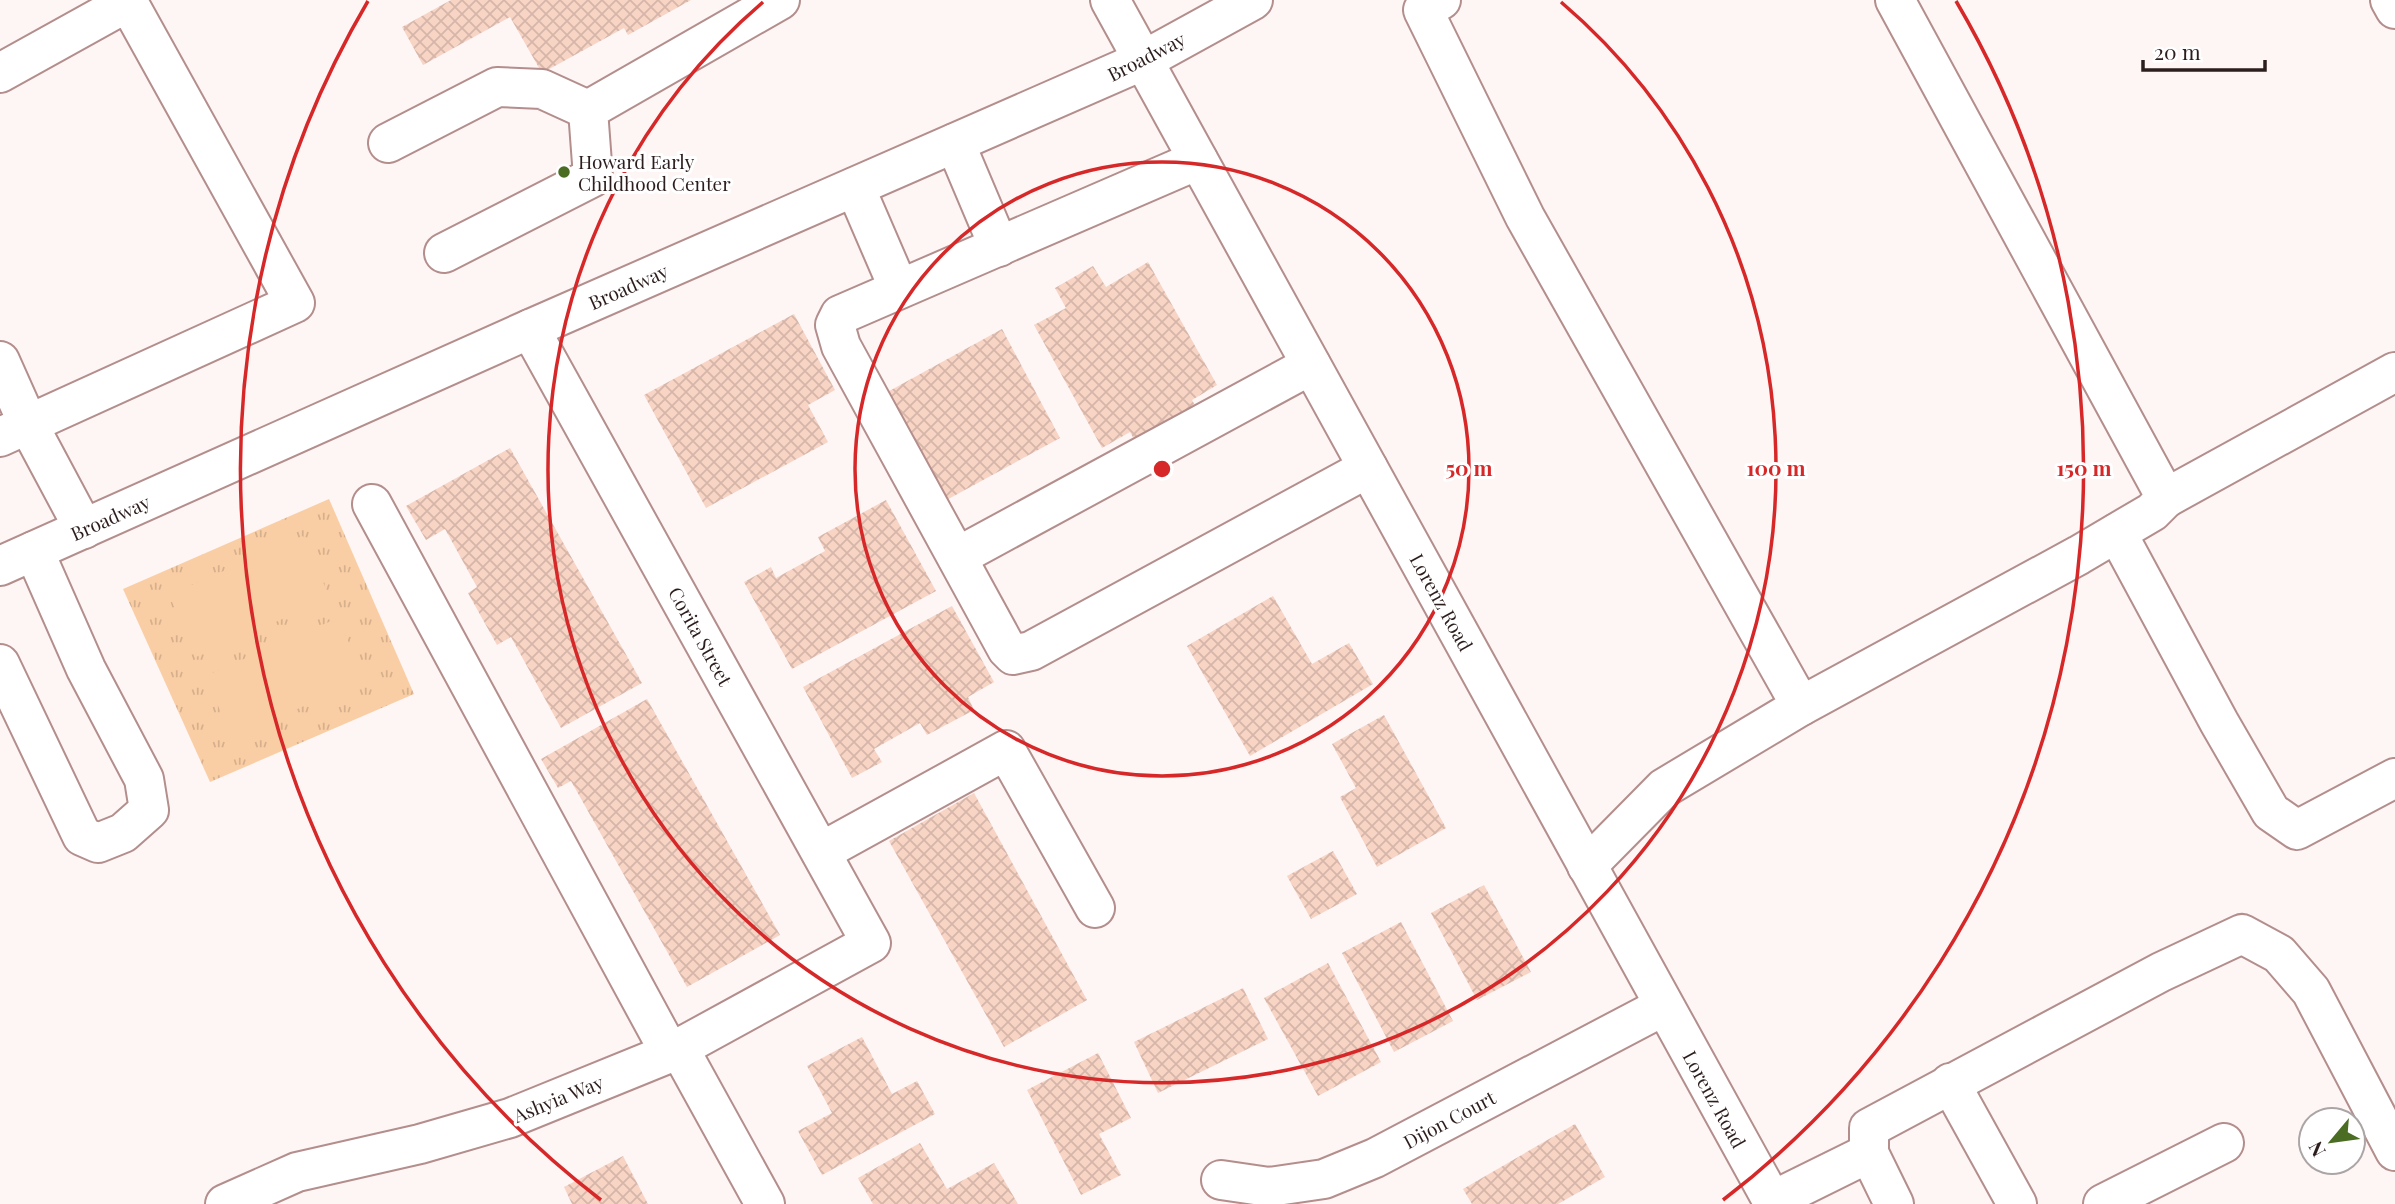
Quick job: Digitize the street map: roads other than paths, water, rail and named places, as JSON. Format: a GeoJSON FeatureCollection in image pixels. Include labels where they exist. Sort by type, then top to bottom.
{"type":"FeatureCollection","features":[{"type":"Feature","properties":{"kind":"street"},"geometry":{"type":"LineString","coordinates":[[589,110],[780,0]]}},
{"type":"Feature","properties":{"kind":"street","name":"Lorenz Road"},"geometry":{"type":"LineString","coordinates":[[1110,0],[1773,1202]]}},
{"type":"Feature","properties":{"kind":"street","name":"Broadway"},"geometry":{"type":"LineString","coordinates":[[17,559],[1143,60],[1253,0]]}},
{"type":"Feature","properties":{"kind":"street"},"geometry":{"type":"LineString","coordinates":[[1441,0],[1423,10],[1525,217],[1801,706]]}},
{"type":"Feature","properties":{"kind":"street"},"geometry":{"type":"LineString","coordinates":[[1895,0],[2166,498]]}},
{"type":"Feature","properties":{"kind":"street"},"geometry":{"type":"LineString","coordinates":[[2390,0],[2395,9]]}},
{"type":"Feature","properties":{"kind":"street"},"geometry":{"type":"LineString","coordinates":[[0,73],[128,2],[295,303],[15,431]]}},
{"type":"Feature","properties":{"kind":"street"},"geometry":{"type":"LineString","coordinates":[[388,143],[496,87],[542,89],[589,110]]}},
{"type":"Feature","properties":{"kind":"street"},"geometry":{"type":"LineString","coordinates":[[444,253],[593,177],[589,110]]}},
{"type":"Feature","properties":{"kind":"street"},"geometry":{"type":"LineString","coordinates":[[955,143],[999,247]]}},
{"type":"Feature","properties":{"kind":"street"},"geometry":{"type":"LineString","coordinates":[[1198,160],[840,315],[835,325],[841,346],[1007,649],[1013,655],[1031,651],[1368,468]]}},
{"type":"Feature","properties":{"kind":"street"},"geometry":{"type":"LineString","coordinates":[[855,187],[899,289]]}},
{"type":"Feature","properties":{"kind":"street","name":"Corita Street"},"geometry":{"type":"LineString","coordinates":[[530,330],[872,943]]}},
{"type":"Feature","properties":{"kind":"street"},"geometry":{"type":"LineString","coordinates":[[0,360],[15,431],[84,529]]}},
{"type":"Feature","properties":{"kind":"street"},"geometry":{"type":"LineString","coordinates":[[957,557],[1311,365]]}},
{"type":"Feature","properties":{"kind":"street"},"geometry":{"type":"LineString","coordinates":[[1587,866],[1664,788],[1801,706],[2117,533],[2152,512],[2166,498],[2395,372]]}},
{"type":"Feature","properties":{"kind":"street"},"geometry":{"type":"LineString","coordinates":[[372,504],[675,1051],[765,1204]]}},
{"type":"Feature","properties":{"kind":"street"},"geometry":{"type":"LineString","coordinates":[[2117,533],[2271,812],[2297,830],[2395,778]]}},
{"type":"Feature","properties":{"kind":"street"},"geometry":{"type":"LineString","coordinates":[[0,664],[82,836],[98,843],[123,833],[149,810],[144,779],[86,669],[17,559]]}},
{"type":"Feature","properties":{"kind":"street"},"geometry":{"type":"LineString","coordinates":[[821,852],[1006,750],[1095,908]]}},
{"type":"Feature","properties":{"kind":"street"},"geometry":{"type":"LineString","coordinates":[[1894,1204],[1869,1153],[1869,1128],[2161,972],[2242,934],[2279,954],[2311,991],[2395,1151]]}},
{"type":"Feature","properties":{"kind":"street","name":"Ashyia Way"},"geometry":{"type":"LineString","coordinates":[[225,1204],[298,1172],[420,1144],[510,1118],[675,1051],[872,943]]}},
{"type":"Feature","properties":{"kind":"street","name":"Dijon Court"},"geometry":{"type":"LineString","coordinates":[[1221,1180],[1269,1187],[1324,1179],[1375,1158],[1664,1006]]}},
{"type":"Feature","properties":{"kind":"street"},"geometry":{"type":"LineString","coordinates":[[1950,1083],[2017,1204]]}},
{"type":"Feature","properties":{"kind":"street"},"geometry":{"type":"LineString","coordinates":[[2103,1204],[2224,1143]]}},
{"type":"Feature","properties":{"kind":"street"},"geometry":{"type":"LineString","coordinates":[[1773,1202],[1869,1153]]}},
{"type":"Feature","properties":{"kind":"place","name":"Howard Early Childhood Center"},"geometry":{"type":"Point","coordinates":[564,172]}}]}
